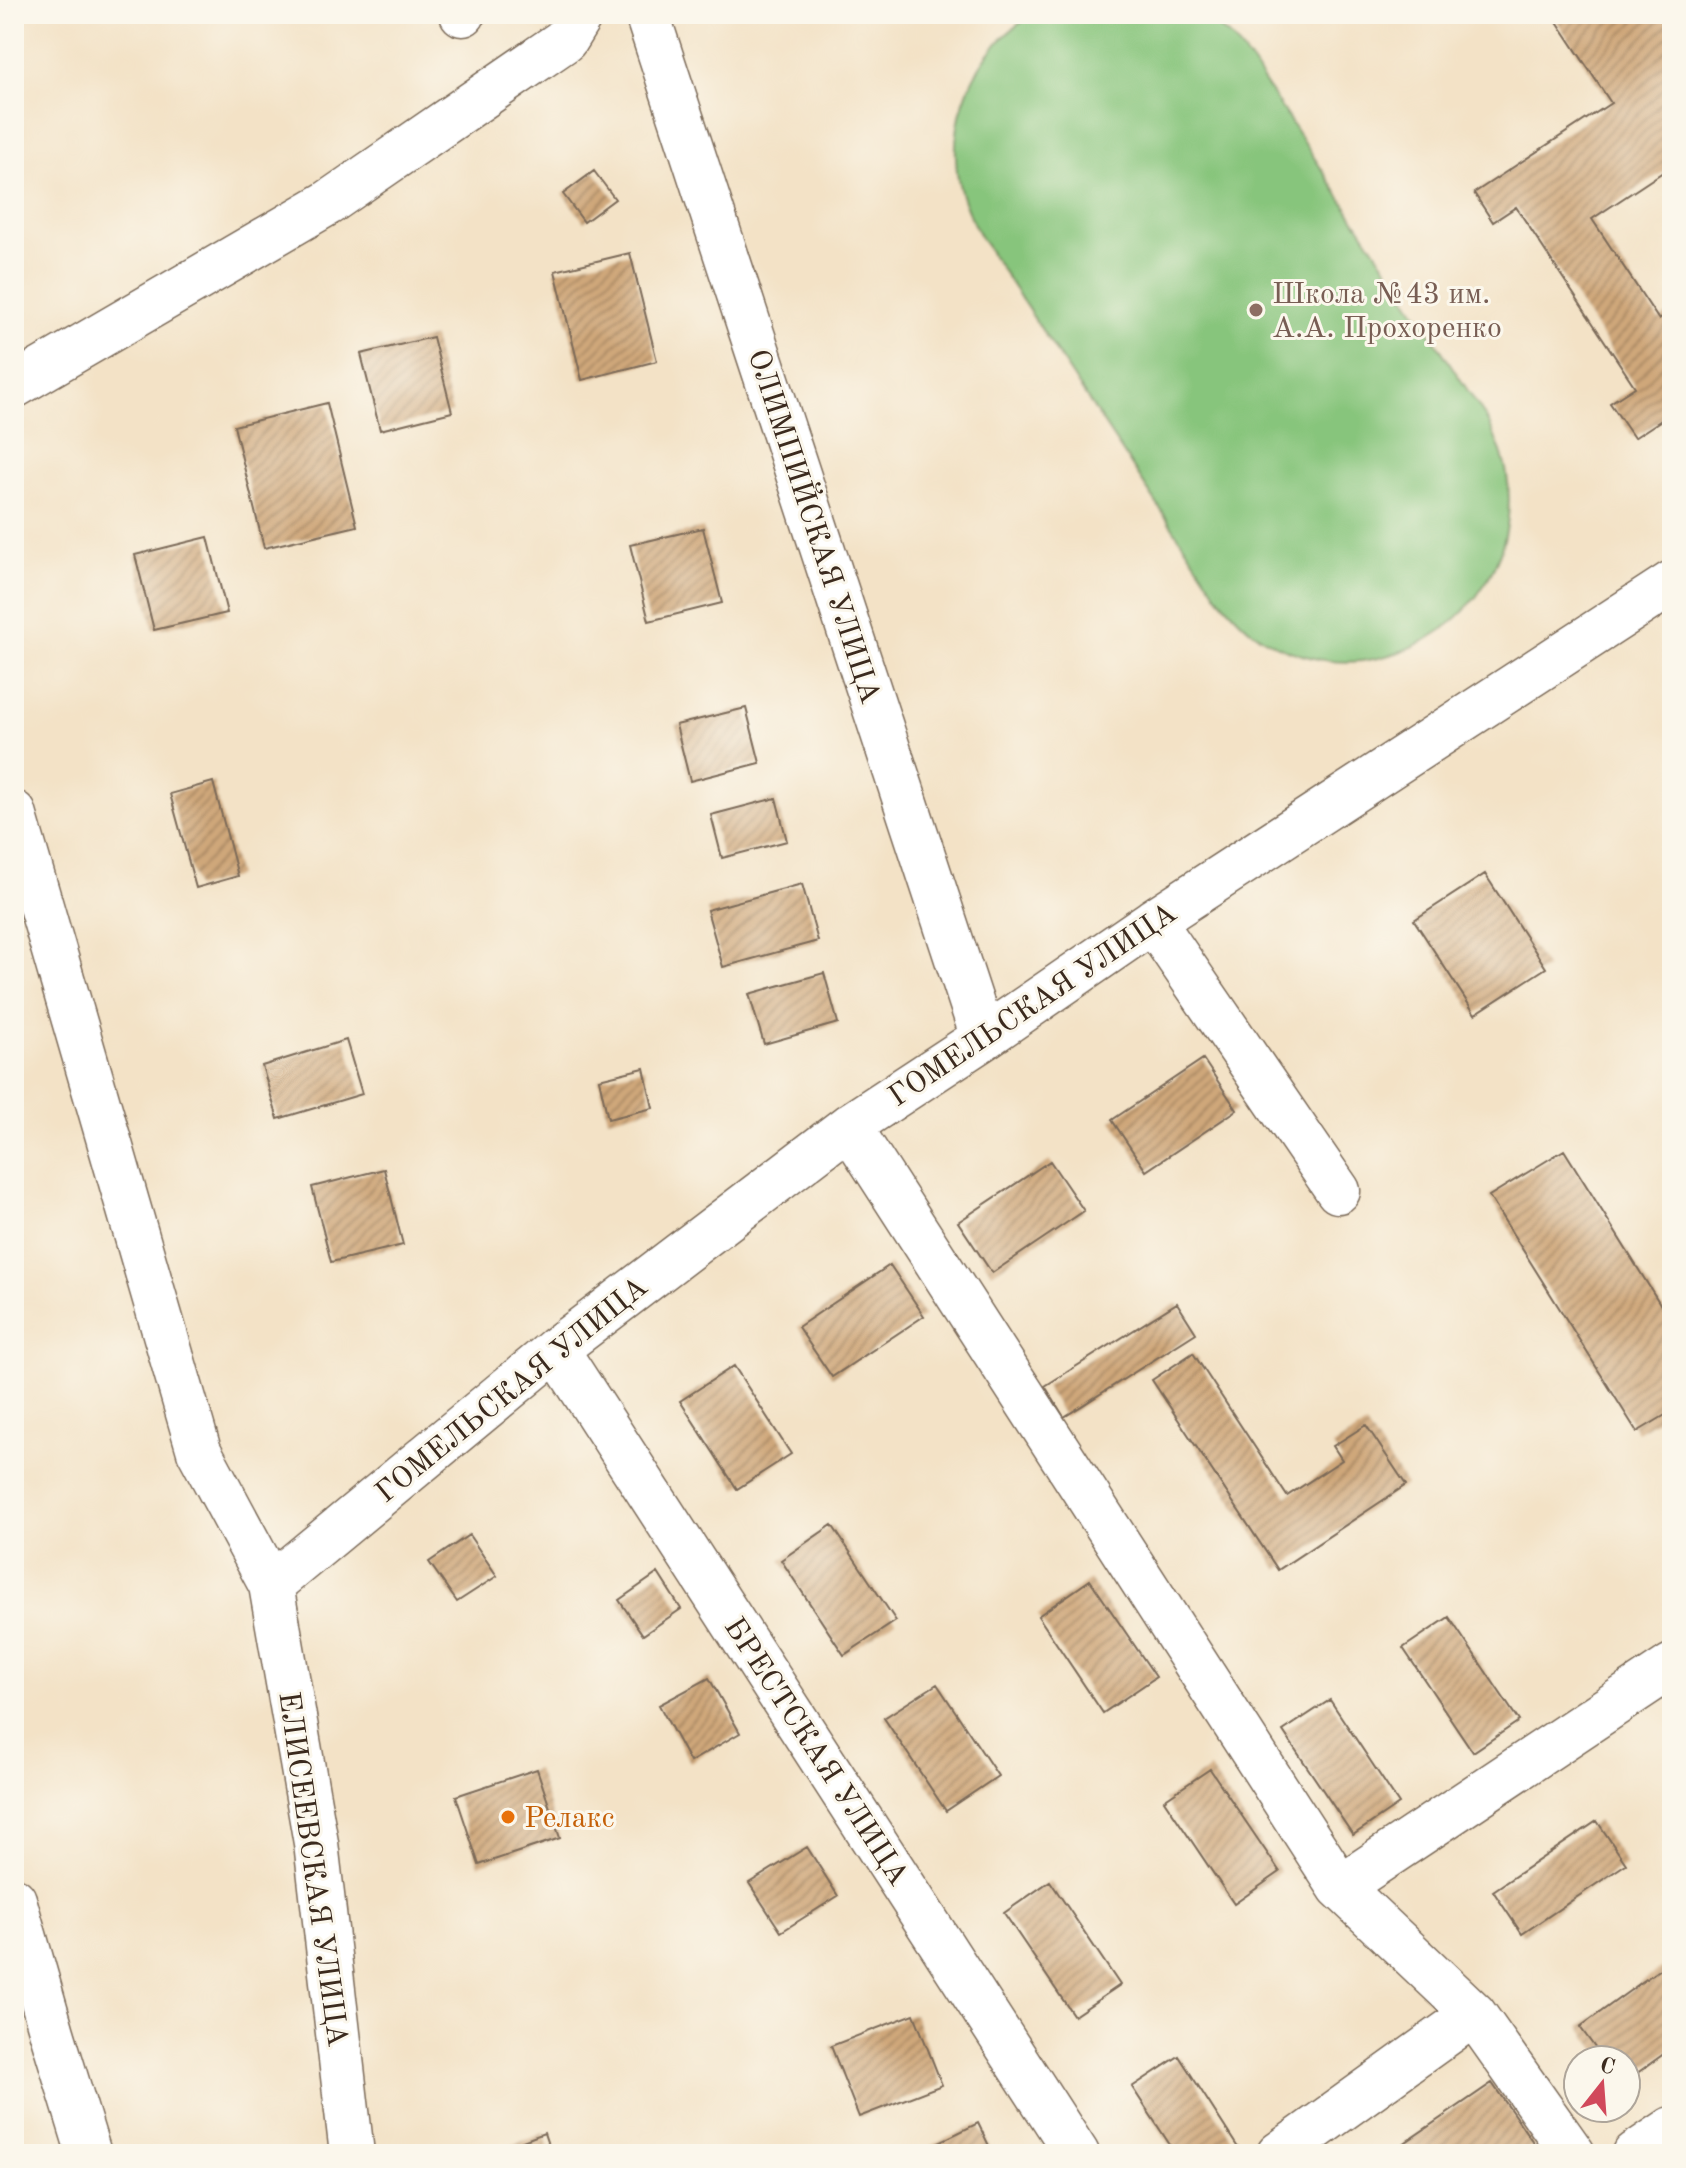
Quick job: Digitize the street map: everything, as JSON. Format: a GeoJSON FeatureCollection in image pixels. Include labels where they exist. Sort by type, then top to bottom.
{"type":"FeatureCollection","features":[{"type":"Feature","properties":{"kind":"street"},"geometry":{"type":"LineString","coordinates":[[14,386],[328,203],[565,40],[581,14]]}},
{"type":"Feature","properties":{"kind":"street","name":"ОЛИМПИЙСКАЯ УЛИЦА"},"geometry":{"type":"LineString","coordinates":[[647,14],[983,1038]]}},
{"type":"Feature","properties":{"kind":"street","name":"ГОМЕЛЬСКАЯ УЛИЦА"},"geometry":{"type":"LineString","coordinates":[[271,1585],[556,1349],[849,1126],[1153,921],[1672,583]]}},
{"type":"Feature","properties":{"kind":"street","name":"ЕЛИСЕЕВСКАЯ УЛИЦА"},"geometry":{"type":"LineString","coordinates":[[14,813],[199,1451],[271,1585],[316,1843],[352,2154]]}},
{"type":"Feature","properties":{"kind":"street"},"geometry":{"type":"LineString","coordinates":[[1153,921],[1338,1191]]}},
{"type":"Feature","properties":{"kind":"street"},"geometry":{"type":"LineString","coordinates":[[849,1126],[1340,1887],[1474,2014],[1573,2154]]}},
{"type":"Feature","properties":{"kind":"street","name":"БРЕСТСКАЯ УЛИЦА"},"geometry":{"type":"LineString","coordinates":[[556,1349],[1077,2154]]}},
{"type":"Feature","properties":{"kind":"street"},"geometry":{"type":"LineString","coordinates":[[1340,1887],[1672,1666]]}},
{"type":"Feature","properties":{"kind":"street"},"geometry":{"type":"LineString","coordinates":[[14,1900],[89,2154]]}},
{"type":"Feature","properties":{"kind":"street"},"geometry":{"type":"LineString","coordinates":[[1279,2154],[1474,2014]]}},
{"type":"Feature","properties":{"kind":"street"},"geometry":{"type":"LineString","coordinates":[[1636,2154],[1672,2129]]}},
{"type":"Feature","properties":{"kind":"green space"},"geometry":{"type":"Polygon","coordinates":[[[1035,14],[1200,14],[1231,37],[1251,62],[1486,418],[1506,469],[1509,504],[1504,538],[1493,569],[1476,596],[1454,620],[1427,639],[1396,653],[1362,661],[1333,661],[1304,656],[1277,646],[1243,623],[1218,596],[981,238],[965,204],[956,166],[960,115],[968,90],[995,46],[1013,28],[1035,14]]]}},
{"type":"Feature","properties":{"kind":"building"},"geometry":{"type":"Polygon","coordinates":[[[1552,14],[1672,14],[1672,166],[1592,219],[1659,320],[1672,311],[1672,413],[1634,438],[1610,403],[1635,387],[1516,207],[1493,222],[1474,193],[1611,103],[1552,14]]]}},
{"type":"Feature","properties":{"kind":"building"},"geometry":{"type":"Polygon","coordinates":[[[594,171],[615,199],[584,222],[563,194],[594,171]]]}},
{"type":"Feature","properties":{"kind":"building"},"geometry":{"type":"Polygon","coordinates":[[[630,253],[657,361],[582,380],[555,271],[630,253]]]}},
{"type":"Feature","properties":{"kind":"building"},"geometry":{"type":"Polygon","coordinates":[[[433,337],[452,412],[380,430],[361,354],[433,337]]]}},
{"type":"Feature","properties":{"kind":"building"},"geometry":{"type":"Polygon","coordinates":[[[327,403],[357,526],[264,548],[234,426],[327,403]]]}},
{"type":"Feature","properties":{"kind":"building"},"geometry":{"type":"Polygon","coordinates":[[[703,528],[722,603],[649,621],[630,545],[703,528]]]}},
{"type":"Feature","properties":{"kind":"building"},"geometry":{"type":"Polygon","coordinates":[[[208,537],[227,613],[154,630],[135,555],[208,537]]]}},
{"type":"Feature","properties":{"kind":"building"},"geometry":{"type":"Polygon","coordinates":[[[746,708],[760,763],[690,781],[676,725],[746,708]]]}},
{"type":"Feature","properties":{"kind":"building"},"geometry":{"type":"Polygon","coordinates":[[[213,782],[238,876],[196,888],[170,794],[213,782]]]}},
{"type":"Feature","properties":{"kind":"building"},"geometry":{"type":"Polygon","coordinates":[[[776,798],[787,841],[722,858],[711,815],[776,798]]]}},
{"type":"Feature","properties":{"kind":"building"},"geometry":{"type":"Polygon","coordinates":[[[1485,874],[1546,968],[1475,1014],[1414,920],[1485,874]]]}},
{"type":"Feature","properties":{"kind":"building"},"geometry":{"type":"Polygon","coordinates":[[[802,884],[818,941],[723,967],[707,910],[802,884]]]}},
{"type":"Feature","properties":{"kind":"building"},"geometry":{"type":"Polygon","coordinates":[[[824,973],[838,1023],[764,1044],[749,994],[824,973]]]}},
{"type":"Feature","properties":{"kind":"building"},"geometry":{"type":"Polygon","coordinates":[[[346,1040],[362,1094],[278,1119],[262,1066],[346,1040]]]}},
{"type":"Feature","properties":{"kind":"building"},"geometry":{"type":"Polygon","coordinates":[[[1203,1059],[1237,1110],[1146,1171],[1112,1120],[1203,1059]]]}},
{"type":"Feature","properties":{"kind":"building"},"geometry":{"type":"Polygon","coordinates":[[[644,1068],[653,1108],[608,1119],[599,1079],[644,1068]]]}},
{"type":"Feature","properties":{"kind":"building"},"geometry":{"type":"Polygon","coordinates":[[[1564,1150],[1672,1323],[1672,1411],[1637,1432],[1489,1196],[1564,1150]]]}},
{"type":"Feature","properties":{"kind":"building"},"geometry":{"type":"Polygon","coordinates":[[[1050,1161],[1084,1211],[992,1273],[958,1222],[1050,1161]]]}},
{"type":"Feature","properties":{"kind":"building"},"geometry":{"type":"Polygon","coordinates":[[[384,1169],[403,1245],[331,1262],[312,1187],[384,1169]]]}},
{"type":"Feature","properties":{"kind":"building"},"geometry":{"type":"Polygon","coordinates":[[[890,1265],[924,1316],[832,1377],[798,1327],[890,1265]]]}},
{"type":"Feature","properties":{"kind":"building"},"geometry":{"type":"Polygon","coordinates":[[[1177,1303],[1196,1333],[1064,1417],[1045,1386],[1177,1303]]]}},
{"type":"Feature","properties":{"kind":"building"},"geometry":{"type":"Polygon","coordinates":[[[1193,1353],[1287,1496],[1342,1460],[1333,1446],[1366,1425],[1406,1485],[1278,1570],[1152,1380],[1193,1353]]]}},
{"type":"Feature","properties":{"kind":"building"},"geometry":{"type":"Polygon","coordinates":[[[734,1366],[791,1454],[737,1489],[680,1401],[734,1366]]]}},
{"type":"Feature","properties":{"kind":"building"},"geometry":{"type":"Polygon","coordinates":[[[832,1525],[896,1621],[844,1655],[781,1560],[832,1525]]]}},
{"type":"Feature","properties":{"kind":"building"},"geometry":{"type":"Polygon","coordinates":[[[469,1535],[497,1576],[457,1602],[429,1562],[469,1535]]]}},
{"type":"Feature","properties":{"kind":"building"},"geometry":{"type":"Polygon","coordinates":[[[658,1573],[681,1609],[643,1635],[619,1600],[658,1573]]]}},
{"type":"Feature","properties":{"kind":"building"},"geometry":{"type":"Polygon","coordinates":[[[1090,1580],[1156,1677],[1103,1713],[1038,1616],[1090,1580]]]}},
{"type":"Feature","properties":{"kind":"building"},"geometry":{"type":"Polygon","coordinates":[[[1449,1617],[1519,1721],[1473,1752],[1403,1648],[1449,1617]]]}},
{"type":"Feature","properties":{"kind":"building"},"geometry":{"type":"Polygon","coordinates":[[[709,1678],[740,1733],[690,1762],[659,1705],[709,1678]]]}},
{"type":"Feature","properties":{"kind":"building"},"geometry":{"type":"Polygon","coordinates":[[[937,1684],[998,1776],[946,1811],[884,1718],[937,1684]]]}},
{"type":"Feature","properties":{"kind":"building"},"geometry":{"type":"Polygon","coordinates":[[[1330,1700],[1399,1804],[1353,1835],[1283,1731],[1330,1700]]]}},
{"type":"Feature","properties":{"kind":"building","name":"Релакс"},"geometry":{"type":"Polygon","coordinates":[[[537,1769],[560,1838],[479,1865],[456,1796],[537,1769]]]}},
{"type":"Feature","properties":{"kind":"building"},"geometry":{"type":"Polygon","coordinates":[[[1210,1769],[1280,1872],[1234,1904],[1164,1800],[1210,1769]]]}},
{"type":"Feature","properties":{"kind":"building"},"geometry":{"type":"Polygon","coordinates":[[[1597,1821],[1626,1864],[1522,1934],[1493,1891],[1597,1821]]]}},
{"type":"Feature","properties":{"kind":"building"},"geometry":{"type":"Polygon","coordinates":[[[807,1847],[838,1896],[781,1932],[749,1883],[807,1847]]]}},
{"type":"Feature","properties":{"kind":"building"},"geometry":{"type":"Polygon","coordinates":[[[1050,1881],[1120,1985],[1074,2016],[1004,1913],[1050,1881]]]}},
{"type":"Feature","properties":{"kind":"building"},"geometry":{"type":"Polygon","coordinates":[[[1664,1966],[1672,1976],[1672,2048],[1642,2070],[1642,2044],[1592,2044],[1580,2027],[1664,1966]]]}},
{"type":"Feature","properties":{"kind":"building"},"geometry":{"type":"Polygon","coordinates":[[[914,2014],[942,2085],[859,2117],[831,2046],[914,2014]]]}},
{"type":"Feature","properties":{"kind":"building"},"geometry":{"type":"Polygon","coordinates":[[[1179,2056],[1242,2154],[1176,2154],[1132,2087],[1179,2056]]]}},
{"type":"Feature","properties":{"kind":"building"},"geometry":{"type":"Polygon","coordinates":[[[1492,2083],[1535,2145],[1523,2154],[1410,2154],[1403,2144],[1492,2083]]]}},
{"type":"Feature","properties":{"kind":"building"},"geometry":{"type":"Polygon","coordinates":[[[978,2123],[993,2154],[915,2154],[978,2123]]]}},
{"type":"Feature","properties":{"kind":"building"},"geometry":{"type":"Polygon","coordinates":[[[544,2133],[551,2154],[488,2154],[544,2133]]]}},
{"type":"Feature","properties":{"kind":"place","name":"Школа №43 им. А.А. Прохоренко"},"geometry":{"type":"Point","coordinates":[1256,310]}},
{"type":"Feature","properties":{"kind":"place","name":"Релакс"},"geometry":{"type":"Point","coordinates":[508,1817]}}]}
